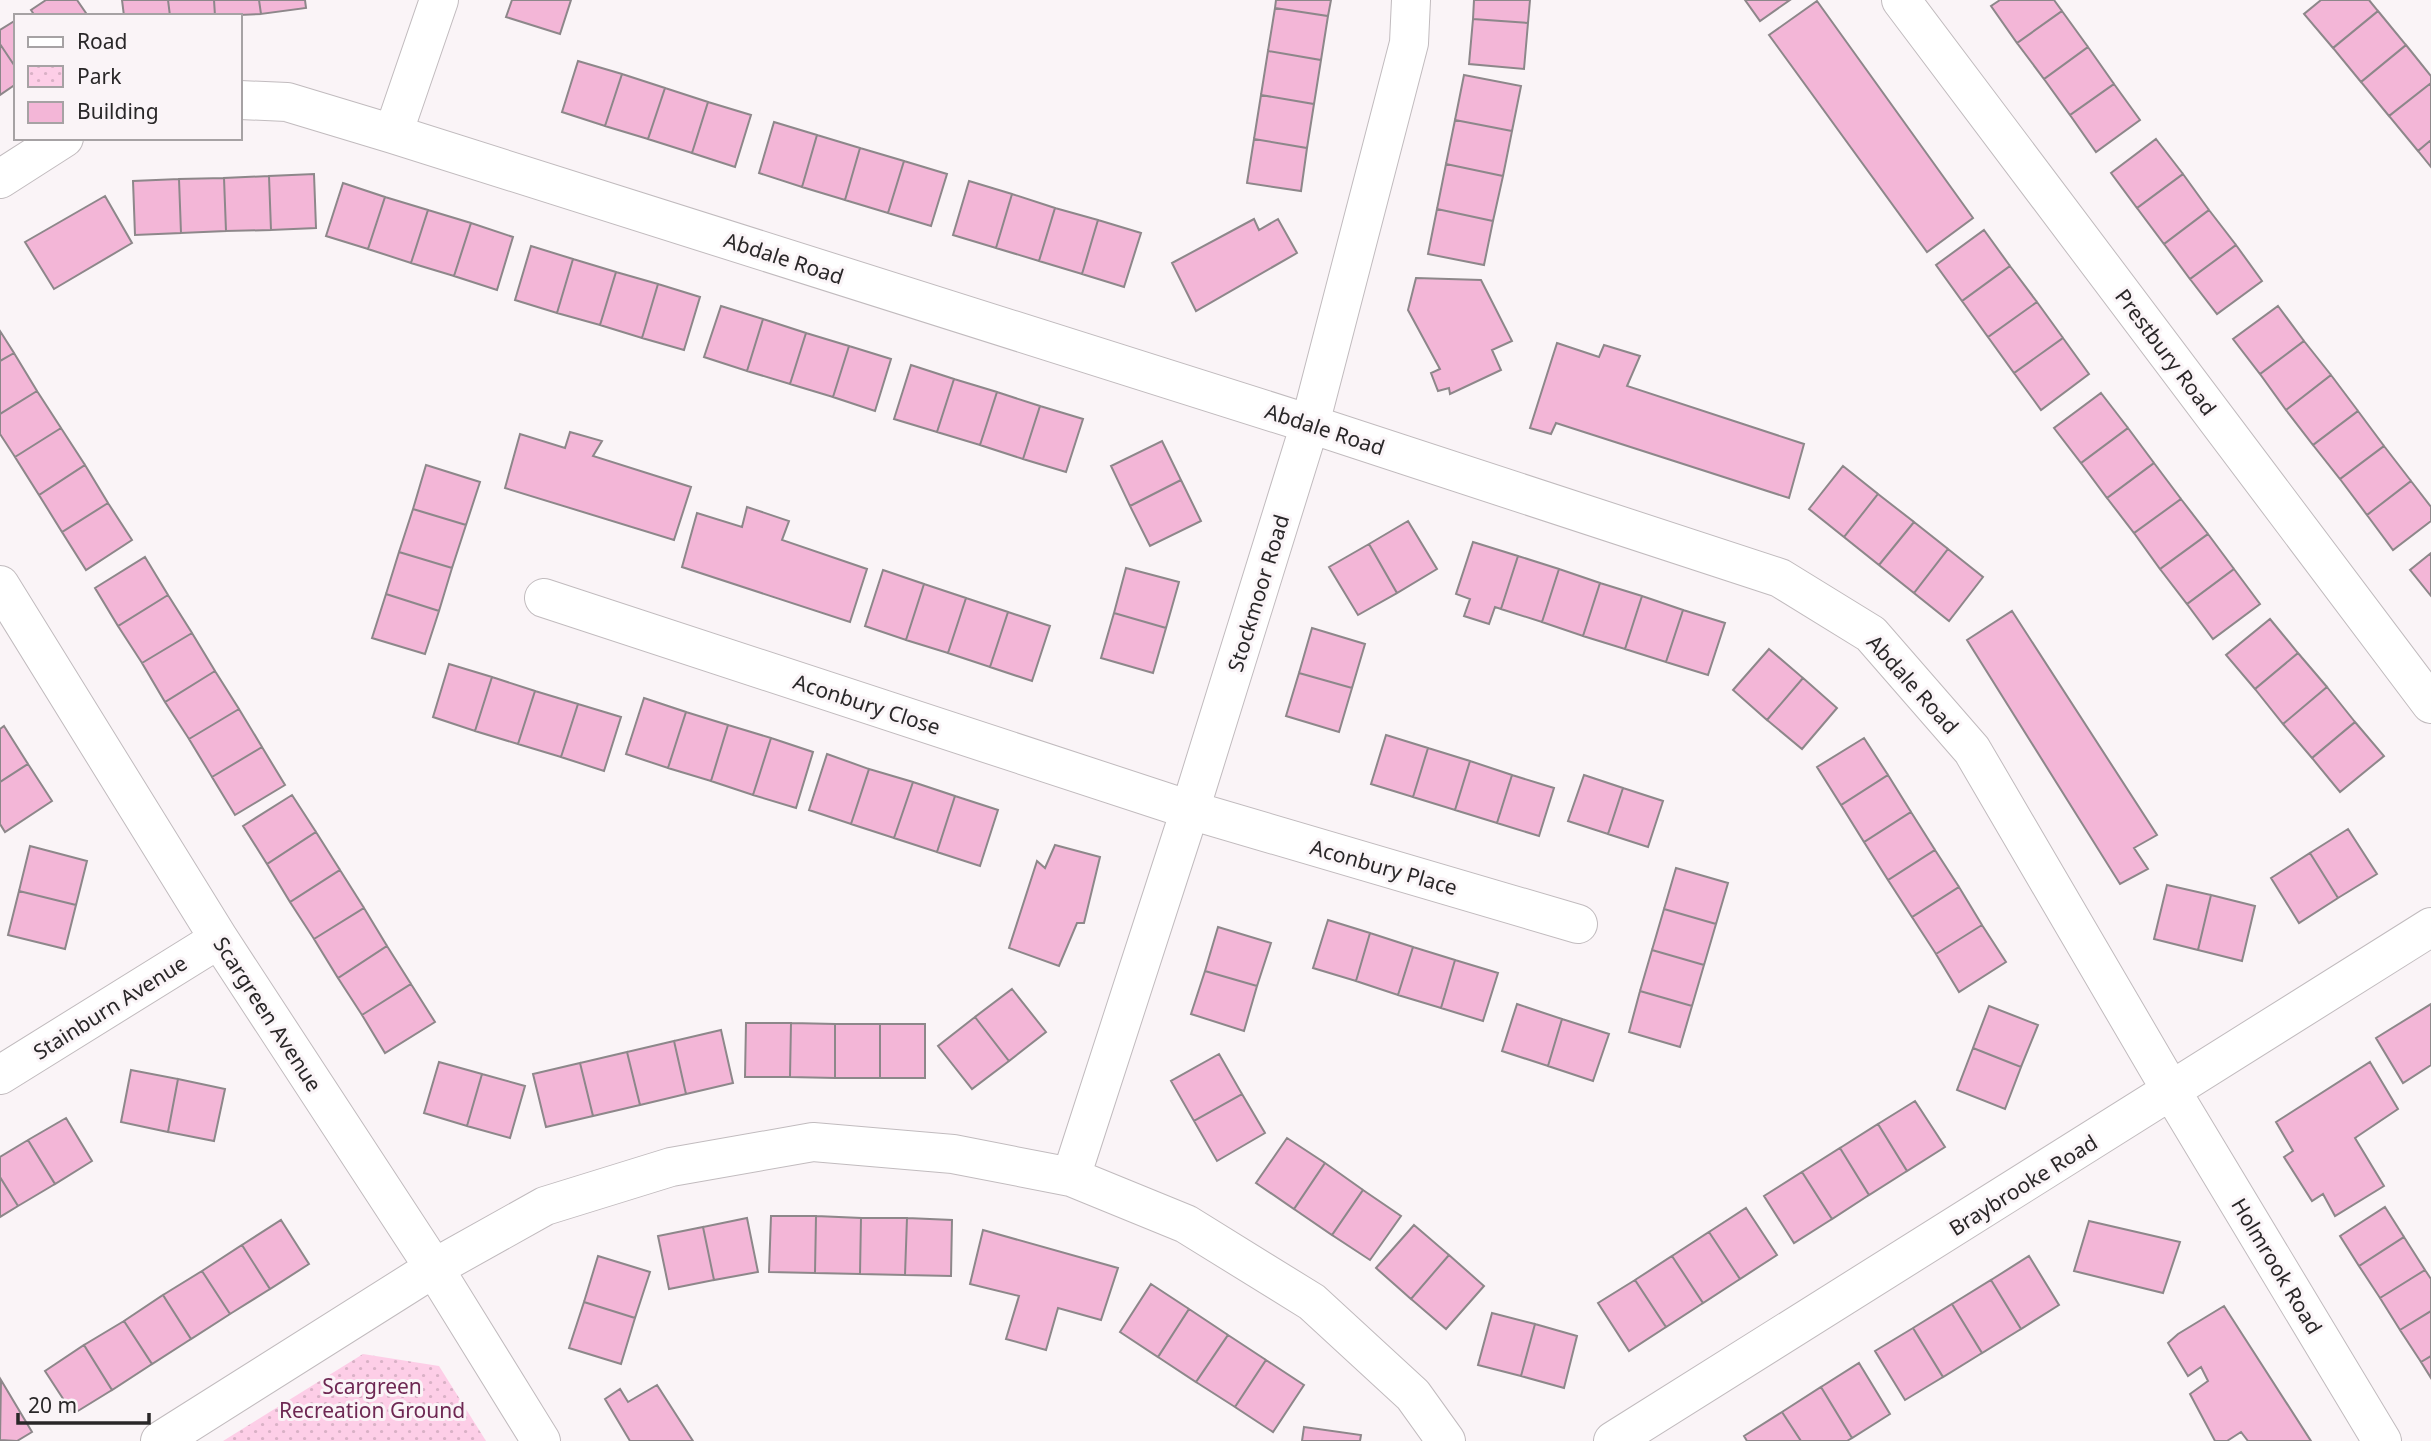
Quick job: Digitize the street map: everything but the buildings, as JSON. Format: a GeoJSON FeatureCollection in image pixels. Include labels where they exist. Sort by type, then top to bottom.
{"type":"FeatureCollection","features":[{"type":"Feature","properties":{"kind":"street"},"geometry":{"type":"LineString","coordinates":[[393,134],[439,0]]}},
{"type":"Feature","properties":{"kind":"street","name":"Stockmoor Road"},"geometry":{"type":"LineString","coordinates":[[1071,1177],[1190,810],[1310,424],[1409,43],[1411,0]]}},
{"type":"Feature","properties":{"kind":"street","name":"Prestbury Road"},"geometry":{"type":"LineString","coordinates":[[1901,0],[2431,704]]}},
{"type":"Feature","properties":{"kind":"street","name":"Abdale Road"},"geometry":{"type":"LineString","coordinates":[[242,100],[287,102],[393,134],[1310,424],[1780,578],[1871,634],[1972,751],[2172,1091]]}},
{"type":"Feature","properties":{"kind":"street"},"geometry":{"type":"LineString","coordinates":[[0,179],[61,140]]}},
{"type":"Feature","properties":{"kind":"street","name":"Scargreen Avenue"},"geometry":{"type":"LineString","coordinates":[[0,585],[219,939],[433,1268],[541,1441]]}},
{"type":"Feature","properties":{"kind":"street","name":"Aconbury Close"},"geometry":{"type":"LineString","coordinates":[[544,598],[1190,810]]}},
{"type":"Feature","properties":{"kind":"street","name":"Aconbury Place"},"geometry":{"type":"LineString","coordinates":[[1190,810],[1578,924]]}},
{"type":"Feature","properties":{"kind":"street","name":"Braybrooke Road"},"geometry":{"type":"LineString","coordinates":[[1613,1441],[2431,927]]}},
{"type":"Feature","properties":{"kind":"street","name":"Stainburn Avenue"},"geometry":{"type":"LineString","coordinates":[[0,1075],[219,939]]}},
{"type":"Feature","properties":{"kind":"street","name":"Holmrook Road"},"geometry":{"type":"LineString","coordinates":[[2172,1091],[2382,1441]]}},
{"type":"Feature","properties":{"kind":"street"},"geometry":{"type":"LineString","coordinates":[[160,1441],[433,1268],[545,1206],[671,1167],[813,1142],[953,1154],[1071,1177],[1186,1224],[1312,1302],[1413,1395],[1446,1441]]}},
{"type":"Feature","properties":{"kind":"green space","name":"Scargreen Recreation Ground"},"geometry":{"type":"Polygon","coordinates":[[[363,1354],[439,1366],[486,1441],[223,1441],[363,1354]]]}}]}
